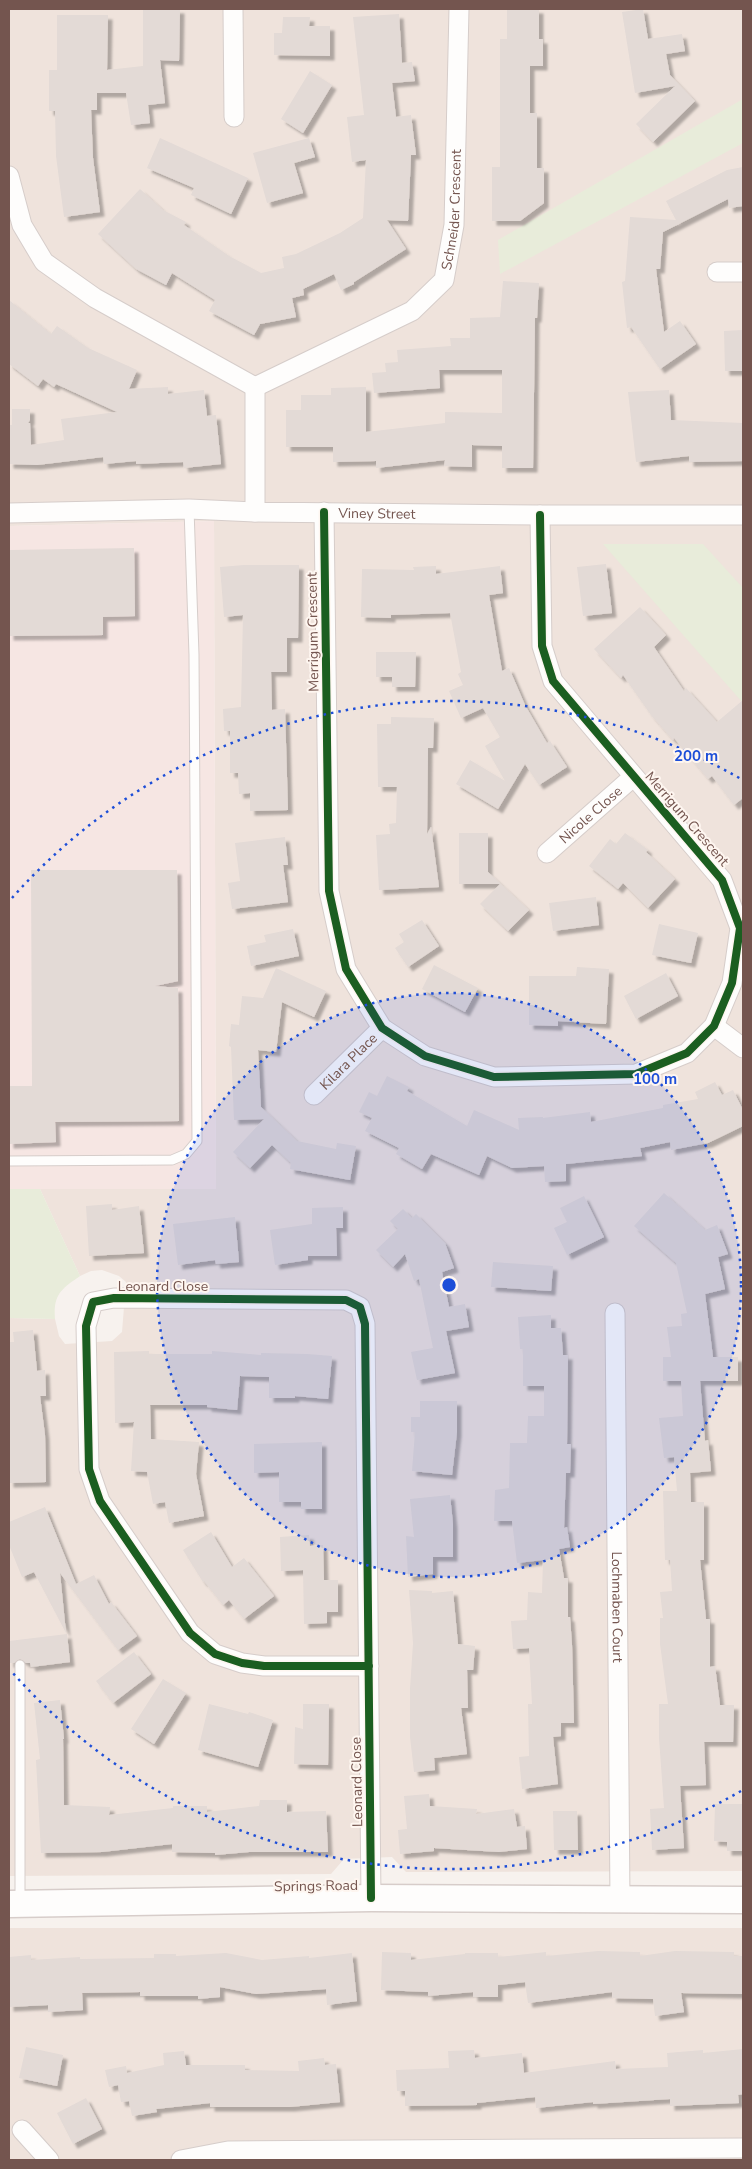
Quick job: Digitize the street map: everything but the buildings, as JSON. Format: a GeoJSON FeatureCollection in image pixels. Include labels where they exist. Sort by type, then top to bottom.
{"type":"FeatureCollection","features":[{"type":"Feature","properties":{"kind":"main road","name":"Springs Road"},"geometry":{"type":"LineString","coordinates":[[15,1904],[371,1898],[743,1900]]}},
{"type":"Feature","properties":{"kind":"street"},"geometry":{"type":"LineString","coordinates":[[233,9],[234,117]]}},
{"type":"Feature","properties":{"kind":"street","name":"Schneider Crescent"},"geometry":{"type":"LineString","coordinates":[[255,387],[412,311],[444,280],[454,225],[459,9]]}},
{"type":"Feature","properties":{"kind":"street"},"geometry":{"type":"LineString","coordinates":[[9,176],[22,225],[44,262],[95,298],[255,387],[255,512]]}},
{"type":"Feature","properties":{"kind":"street"},"geometry":{"type":"LineString","coordinates":[[717,272],[743,272]]}},
{"type":"Feature","properties":{"kind":"street","name":"Viney Street"},"geometry":{"type":"LineString","coordinates":[[9,513],[189,509],[255,512],[540,515],[743,514]]}},
{"type":"Feature","properties":{"kind":"street","name":"Merrigum Crescent"},"geometry":{"type":"LineString","coordinates":[[324,512],[329,891],[346,969],[382,1028],[425,1056],[494,1077],[636,1074],[687,1053],[714,1026],[732,983],[740,928],[722,880],[633,778],[553,681],[542,646],[540,515]]}},
{"type":"Feature","properties":{"kind":"street","name":"Nicole Close"},"geometry":{"type":"LineString","coordinates":[[547,853],[633,778]]}},
{"type":"Feature","properties":{"kind":"street"},"geometry":{"type":"LineString","coordinates":[[714,1026],[743,1048]]}},
{"type":"Feature","properties":{"kind":"street","name":"Kilara Place"},"geometry":{"type":"LineString","coordinates":[[314,1095],[382,1028]]}},
{"type":"Feature","properties":{"kind":"street","name":"Leonard Close"},"geometry":{"type":"LineString","coordinates":[[368,1666],[264,1666],[242,1663],[215,1654],[190,1633],[100,1501],[89,1469],[86,1326],[93,1302],[114,1298],[346,1300],[360,1307],[364,1324],[371,1898]]}},
{"type":"Feature","properties":{"kind":"street","name":"Lochmaben Court"},"geometry":{"type":"LineString","coordinates":[[615,1312],[620,1900]]}},
{"type":"Feature","properties":{"kind":"street"},"geometry":{"type":"LineString","coordinates":[[22,2130],[49,2160]]}},
{"type":"Feature","properties":{"kind":"street"},"geometry":{"type":"LineString","coordinates":[[181,2160],[229,2156],[572,2155],[743,2148]]}},
{"type":"Feature","properties":{"kind":"lane"},"geometry":{"type":"LineString","coordinates":[[9,1161],[172,1160],[186,1154],[198,1141],[194,655],[189,509]]}},
{"type":"Feature","properties":{"kind":"lane"},"geometry":{"type":"LineString","coordinates":[[15,1904],[20,1665]]}},
{"type":"Feature","properties":{"kind":"shaded area"},"geometry":{"type":"Polygon","coordinates":[[[9,9],[743,9],[743,1871],[406,1872],[392,1857],[344,1859],[331,1874],[9,1876],[9,1318],[55,1319],[59,1336],[65,1344],[112,1341],[122,1332],[126,1282],[119,1276],[102,1270],[91,1271],[80,1276],[40,1189],[216,1189],[216,1182],[214,521],[9,526],[9,9]]]}},
{"type":"Feature","properties":{"kind":"shaded area"},"geometry":{"type":"Polygon","coordinates":[[[214,521],[216,1189],[9,1189],[9,526],[214,521]]]}},
{"type":"Feature","properties":{"kind":"shaded area"},"geometry":{"type":"Polygon","coordinates":[[[9,1928],[743,1928],[743,2160],[9,2160],[9,1928]]]}},
{"type":"Feature","properties":{"kind":"green space"},"geometry":{"type":"Polygon","coordinates":[[[743,99],[743,143],[500,274],[498,240],[743,99]]]}},
{"type":"Feature","properties":{"kind":"green space"},"geometry":{"type":"Polygon","coordinates":[[[603,544],[703,544],[743,588],[743,703],[603,544]]]}},
{"type":"Feature","properties":{"kind":"green space"},"geometry":{"type":"Polygon","coordinates":[[[9,1189],[40,1189],[80,1276],[63,1289],[57,1298],[55,1319],[9,1318],[9,1189]]]}},
{"type":"Feature","properties":{"kind":"cycle path"},"geometry":{"type":"LineString","coordinates":[[324,512],[329,891],[346,969],[382,1028],[425,1056],[494,1077],[636,1074],[687,1053],[714,1026],[732,983],[740,928],[722,880],[553,681],[542,646],[540,515]]}},
{"type":"Feature","properties":{"kind":"cycle path"},"geometry":{"type":"LineString","coordinates":[[369,1666],[264,1666],[242,1663],[215,1654],[190,1633],[100,1501],[89,1469],[86,1326],[93,1302],[114,1298],[346,1300],[360,1307],[365,1324],[371,1898]]}}]}
